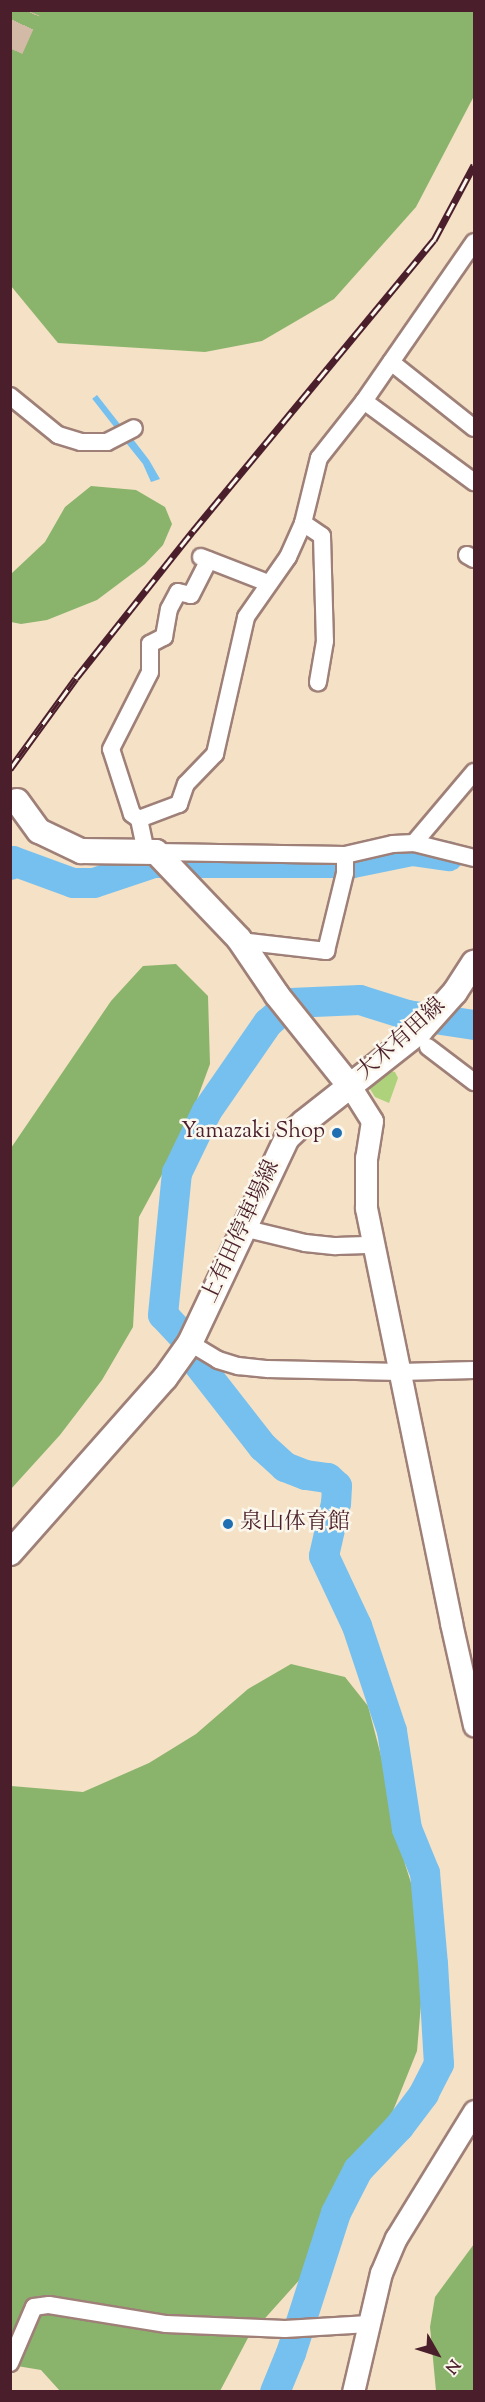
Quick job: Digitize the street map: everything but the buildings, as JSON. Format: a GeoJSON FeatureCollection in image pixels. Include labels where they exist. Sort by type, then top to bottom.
{"type":"FeatureCollection","features":[{"type":"Feature","properties":{"kind":"main road"},"geometry":{"type":"LineString","coordinates":[[17,801],[39,831],[81,851],[151,852],[209,905],[240,941],[277,994],[350,1086]]}},
{"type":"Feature","properties":{"kind":"main road","name":"大木有田線"},"geometry":{"type":"LineString","coordinates":[[350,1086],[421,1030],[455,992],[474,963]]}},
{"type":"Feature","properties":{"kind":"main road","name":"上有田停車場線"},"geometry":{"type":"LineString","coordinates":[[10,1553],[165,1378],[190,1343],[287,1138],[350,1086]]}},
{"type":"Feature","properties":{"kind":"street"},"geometry":{"type":"LineString","coordinates":[[139,819],[179,804],[186,784],[215,754],[246,617],[267,583],[288,557],[303,523],[319,458],[364,401],[474,242]]}},
{"type":"Feature","properties":{"kind":"street"},"geometry":{"type":"LineString","coordinates":[[391,362],[474,428]]}},
{"type":"Feature","properties":{"kind":"street"},"geometry":{"type":"LineString","coordinates":[[10,396],[58,435],[81,442],[107,442],[134,428]]}},
{"type":"Feature","properties":{"kind":"street"},"geometry":{"type":"LineString","coordinates":[[364,401],[472,482]]}},
{"type":"Feature","properties":{"kind":"street"},"geometry":{"type":"LineString","coordinates":[[303,523],[321,536],[325,641],[318,682]]}},
{"type":"Feature","properties":{"kind":"street"},"geometry":{"type":"LineString","coordinates":[[267,583],[205,559],[191,595],[178,592],[169,609],[170,635],[150,644],[150,672],[111,749],[132,814],[139,819],[151,852],[345,855],[393,844],[414,843],[474,858]]}},
{"type":"Feature","properties":{"kind":"street"},"geometry":{"type":"LineString","coordinates":[[414,843],[474,772]]}},
{"type":"Feature","properties":{"kind":"street"},"geometry":{"type":"LineString","coordinates":[[240,941],[326,951],[345,873],[345,855]]}},
{"type":"Feature","properties":{"kind":"street"},"geometry":{"type":"LineString","coordinates":[[428,1047],[474,1082]]}},
{"type":"Feature","properties":{"kind":"street"},"geometry":{"type":"LineString","coordinates":[[350,1086],[372,1121],[366,1157],[366,1208],[474,1725]]}},
{"type":"Feature","properties":{"kind":"street"},"geometry":{"type":"LineString","coordinates":[[243,1228],[305,1243],[336,1246],[374,1245]]}},
{"type":"Feature","properties":{"kind":"street"},"geometry":{"type":"LineString","coordinates":[[190,1343],[218,1359],[238,1366],[268,1369],[400,1372],[474,1370]]}},
{"type":"Feature","properties":{"kind":"street"},"geometry":{"type":"LineString","coordinates":[[353,2391],[381,2273],[396,2238],[474,2111]]}},
{"type":"Feature","properties":{"kind":"street"},"geometry":{"type":"LineString","coordinates":[[10,2363],[34,2307],[49,2305],[166,2324],[285,2329],[369,2324]]}},
{"type":"Feature","properties":{"kind":"green space"},"geometry":{"type":"Polygon","coordinates":[[[10,11],[474,11],[474,96],[416,207],[334,299],[262,341],[205,352],[58,343],[11,286],[10,11]]]}},
{"type":"Feature","properties":{"kind":"green space"},"geometry":{"type":"Polygon","coordinates":[[[91,486],[136,490],[165,507],[172,524],[163,545],[145,564],[97,600],[47,620],[21,624],[11,622],[11,574],[45,542],[65,507],[91,486]]]}},
{"type":"Feature","properties":{"kind":"green space"},"geometry":{"type":"Polygon","coordinates":[[[176,964],[208,996],[210,1064],[185,1132],[139,1217],[133,1327],[102,1380],[60,1435],[11,1489],[11,1148],[111,1001],[143,966],[176,964]]]}},
{"type":"Feature","properties":{"kind":"green space"},"geometry":{"type":"Polygon","coordinates":[[[391,1071],[395,1072],[398,1078],[389,1103],[375,1097],[370,1089],[372,1084],[391,1071]]]}},
{"type":"Feature","properties":{"kind":"green space"},"geometry":{"type":"Polygon","coordinates":[[[291,1664],[345,1677],[368,1706],[392,1798],[405,1864],[427,1933],[417,2051],[378,2148],[321,2256],[249,2336],[220,2391],[60,2391],[41,2370],[11,2365],[11,1786],[83,1792],[149,1763],[196,1734],[248,1689],[291,1664]]]}},
{"type":"Feature","properties":{"kind":"green space"},"geometry":{"type":"Polygon","coordinates":[[[474,2244],[474,2391],[436,2391],[430,2327],[435,2297],[474,2244]]]}},
{"type":"Feature","properties":{"kind":"water"},"geometry":{"type":"Polygon","coordinates":[[[97,395],[122,427],[118,431],[92,399],[97,395]]]}},
{"type":"Feature","properties":{"kind":"water"},"geometry":{"type":"Polygon","coordinates":[[[129,434],[160,479],[151,482],[143,464],[123,439],[129,434]]]}},
{"type":"Feature","properties":{"kind":"waterway"},"geometry":{"type":"LineString","coordinates":[[10,865],[13,861],[73,883],[94,883],[154,863],[353,863],[412,851],[449,856]]}},
{"type":"Feature","properties":{"kind":"waterway"},"geometry":{"type":"LineString","coordinates":[[181,1334],[163,1315],[177,1173],[207,1111],[268,1023],[291,1003],[360,1000],[408,1015],[474,1025]]}},
{"type":"Feature","properties":{"kind":"waterway"},"geometry":{"type":"LineString","coordinates":[[195,1360],[263,1447],[285,1467],[306,1475],[328,1478],[337,1486],[336,1503],[324,1556],[357,1626],[392,1731],[407,1829],[425,1873],[433,1964],[439,2064],[424,2094],[399,2127],[358,2170],[336,2213],[291,2353],[275,2392]]}},
{"type":"Feature","properties":{"kind":"tunnel"},"geometry":{"type":"LineString","coordinates":[[10,48],[27,10]]}},
{"type":"Feature","properties":{"kind":"railway"},"geometry":{"type":"LineString","coordinates":[[10,769],[76,678],[193,531],[434,240],[474,165]]}},
{"type":"Feature","properties":{"kind":"place","name":"Yamazaki Shop"},"geometry":{"type":"Point","coordinates":[337,1133]}},
{"type":"Feature","properties":{"kind":"place","name":"泉山体育館"},"geometry":{"type":"Point","coordinates":[228,1524]}}]}
